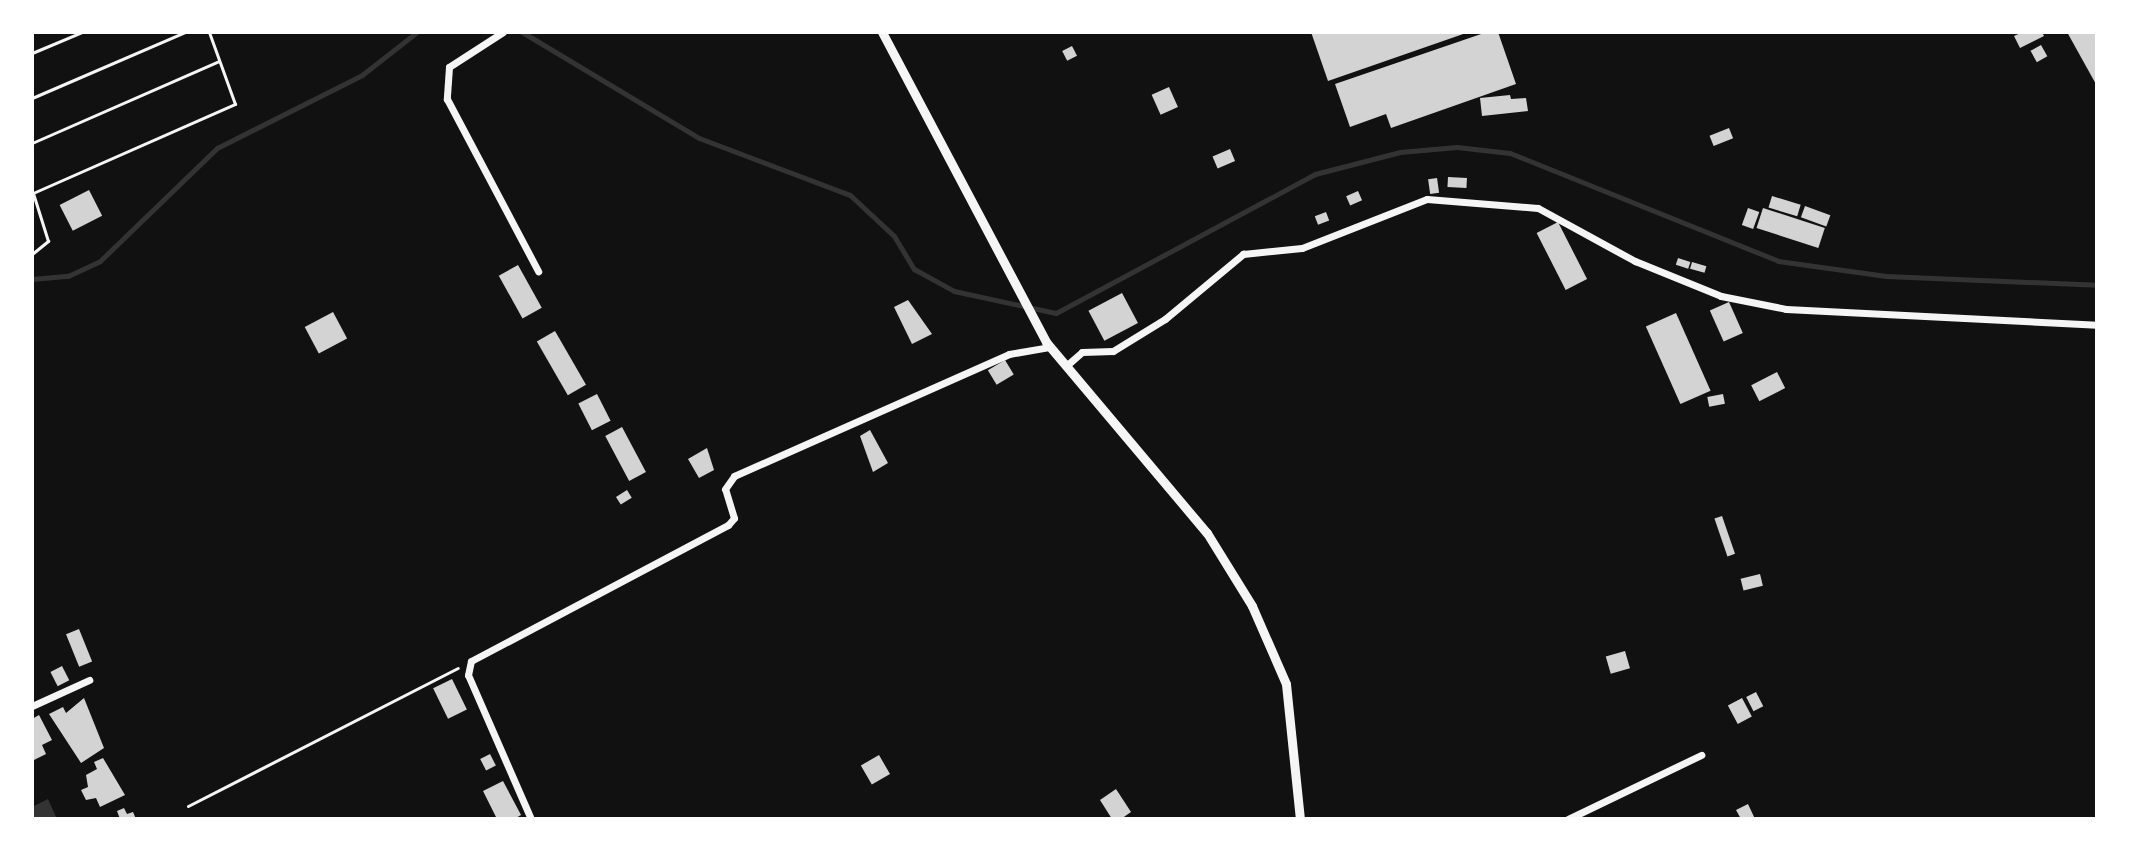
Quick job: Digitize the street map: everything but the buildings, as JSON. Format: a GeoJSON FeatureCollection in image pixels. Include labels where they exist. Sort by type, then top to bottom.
{"type":"FeatureCollection","features":[{"type":"Feature","properties":{"kind":"street"},"geometry":{"type":"LineString","coordinates":[[503,32],[449,67],[444,80],[447,99],[538,271]]}},
{"type":"Feature","properties":{"kind":"street"},"geometry":{"type":"LineString","coordinates":[[882,32],[1013,286],[1048,345],[1207,533],[1252,606],[1286,684],[1300,819]]}},
{"type":"Feature","properties":{"kind":"street"},"geometry":{"type":"LineString","coordinates":[[1066,366],[1082,352],[1113,351],[1165,319],[1243,254],[1302,248],[1427,199],[1538,208],[1635,261],[1721,296],[1786,309],[2097,325]]}},
{"type":"Feature","properties":{"kind":"street"},"geometry":{"type":"LineString","coordinates":[[531,819],[468,675],[470,667],[482,653],[728,525],[734,518],[725,489],[734,476],[1009,354],[1048,345]]}},
{"type":"Feature","properties":{"kind":"street"},"geometry":{"type":"LineString","coordinates":[[32,706],[89,680]]}},
{"type":"Feature","properties":{"kind":"street"},"geometry":{"type":"LineString","coordinates":[[1568,819],[1701,755]]}},
{"type":"Feature","properties":{"kind":"lane"},"geometry":{"type":"LineString","coordinates":[[32,53],[82,32]]}},
{"type":"Feature","properties":{"kind":"lane"},"geometry":{"type":"LineString","coordinates":[[32,98],[185,32]]}},
{"type":"Feature","properties":{"kind":"lane"},"geometry":{"type":"LineString","coordinates":[[32,254],[48,241],[32,192],[235,104],[209,32]]}},
{"type":"Feature","properties":{"kind":"lane"},"geometry":{"type":"LineString","coordinates":[[32,143],[220,61]]}},
{"type":"Feature","properties":{"kind":"path"},"geometry":{"type":"LineString","coordinates":[[188,806],[454,669],[470,667]]}},
{"type":"Feature","properties":{"kind":"shaded area"},"geometry":{"type":"Polygon","coordinates":[[[48,799],[57,819],[34,819],[32,807],[48,799]]]}},
{"type":"Feature","properties":{"kind":"waterway"},"geometry":{"type":"LineString","coordinates":[[32,279],[68,276],[100,261],[217,148],[362,75],[417,32]]}},
{"type":"Feature","properties":{"kind":"waterway"},"geometry":{"type":"LineString","coordinates":[[522,32],[699,138],[850,195],[894,236],[914,269],[954,291],[1056,313],[1315,174],[1400,152],[1457,147],[1510,153],[1778,261],[1886,276],[2097,285]]}}]}
